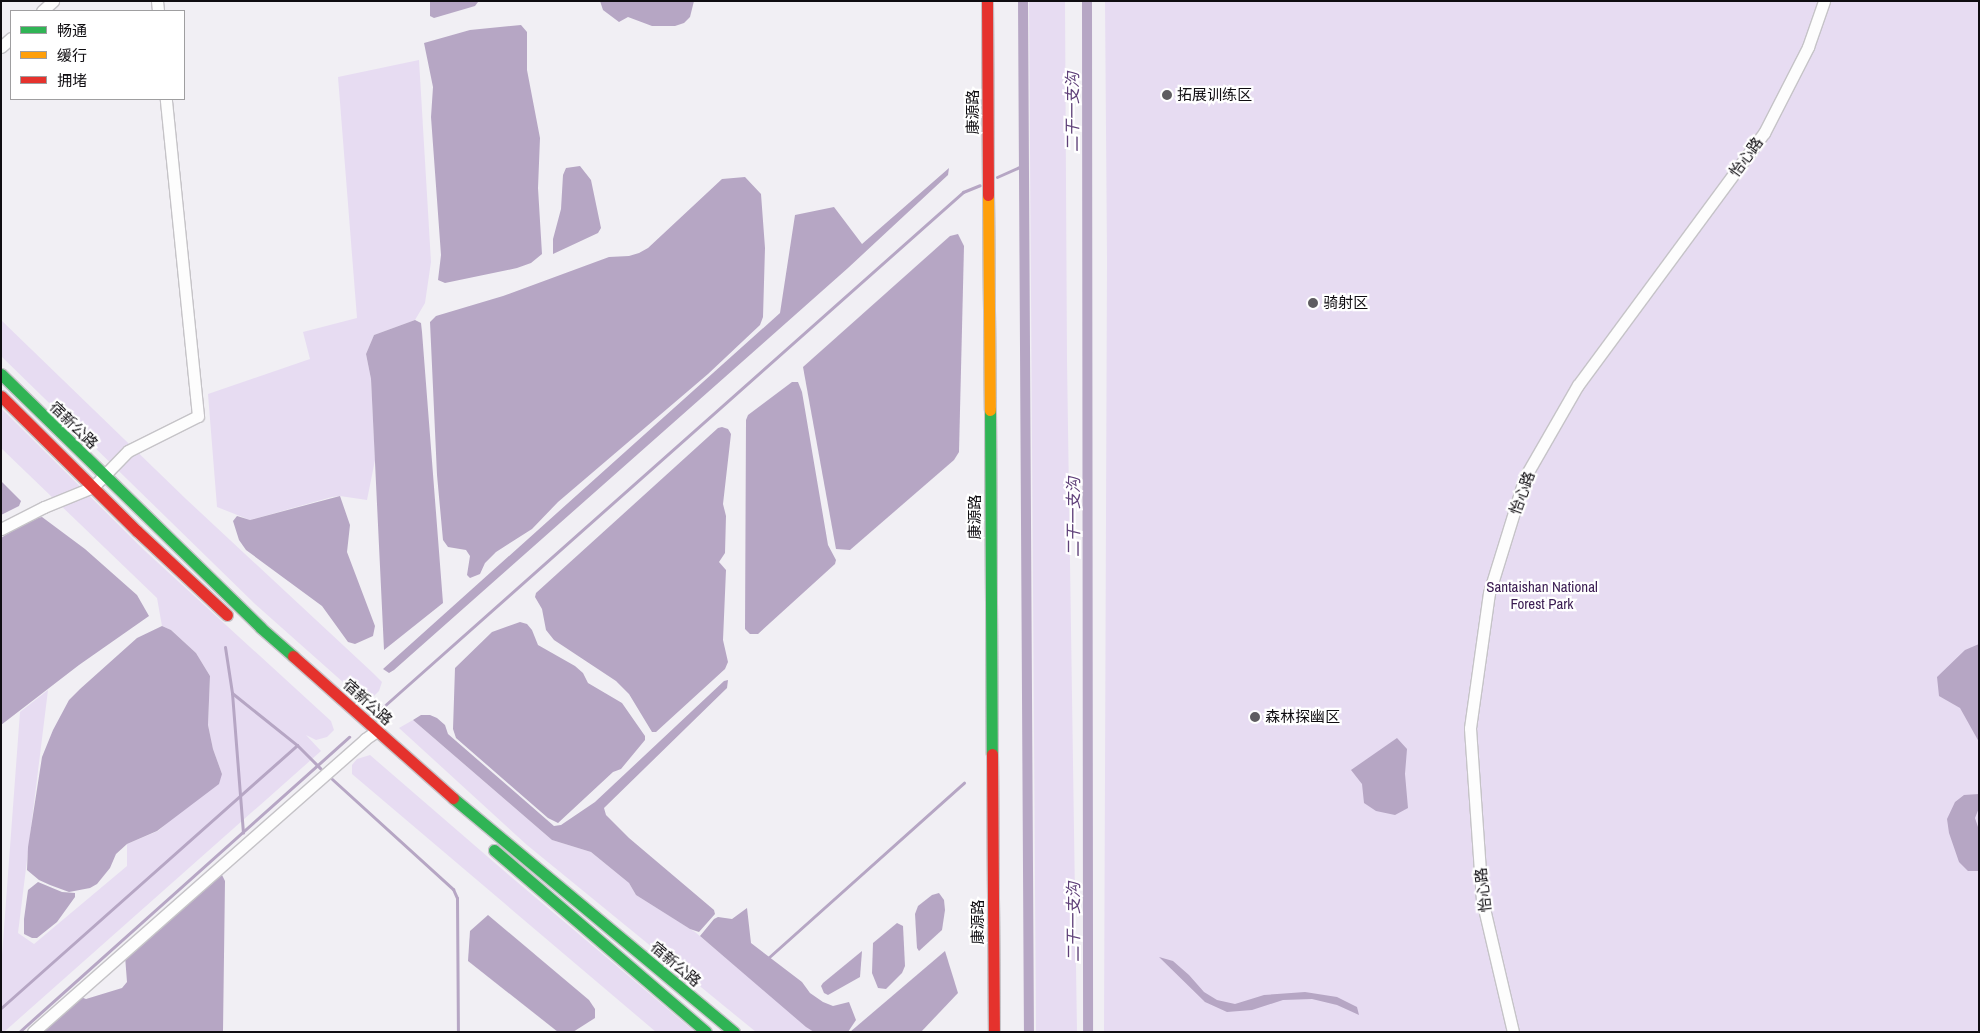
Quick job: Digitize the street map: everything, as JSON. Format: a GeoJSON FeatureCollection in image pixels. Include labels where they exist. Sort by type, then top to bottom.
{"type":"FeatureCollection","features":[{"type":"Feature","properties":{"kind":"main road","name":"康源路"},"geometry":{"type":"LineString","coordinates":[[987,1],[994,1032]]}},
{"type":"Feature","properties":{"kind":"main road","name":"宿新公路"},"geometry":{"type":"LineString","coordinates":[[1,374],[262,628],[450,795],[734,1032]]}},
{"type":"Feature","properties":{"kind":"main road","name":"宿新公路"},"geometry":{"type":"LineString","coordinates":[[1,396],[92,487],[235,622]]}},
{"type":"Feature","properties":{"kind":"main road"},"geometry":{"type":"LineString","coordinates":[[485,842],[706,1032]]}},
{"type":"Feature","properties":{"kind":"street"},"geometry":{"type":"LineString","coordinates":[[43,10],[53,1]]}},
{"type":"Feature","properties":{"kind":"street","name":"怡心路"},"geometry":{"type":"LineString","coordinates":[[1513,1032],[1482,900],[1470,728],[1490,592],[1525,477],[1578,385],[1764,133],[1808,47],[1824,1]]}},
{"type":"Feature","properties":{"kind":"street"},"geometry":{"type":"LineString","coordinates":[[1,529],[44,507],[92,487],[128,451],[198,416],[166,100]]}},
{"type":"Feature","properties":{"kind":"street"},"geometry":{"type":"LineString","coordinates":[[33,1032],[365,739],[377,731]]}},
{"type":"Feature","properties":{"kind":"green space"},"geometry":{"type":"Polygon","coordinates":[[[1029,1],[1065,1],[1067,360],[1077,1032],[1036,1032],[1029,1]]]}},
{"type":"Feature","properties":{"kind":"green space","name":"Santaishan National Forest Park"},"geometry":{"type":"Polygon","coordinates":[[[1105,1],[1979,1],[1979,1032],[1104,1032],[1107,260],[1105,1]]]}},
{"type":"Feature","properties":{"kind":"green space"},"geometry":{"type":"Polygon","coordinates":[[[419,60],[431,262],[425,303],[415,320],[374,335],[366,354],[371,379],[375,460],[367,500],[340,496],[332,497],[250,520],[217,507],[208,394],[310,359],[303,332],[357,318],[338,77],[419,60]]]}},
{"type":"Feature","properties":{"kind":"green space"},"geometry":{"type":"Polygon","coordinates":[[[1,320],[186,499],[382,682],[379,691],[371,699],[362,699],[255,604],[1,356],[1,320]]]}},
{"type":"Feature","properties":{"kind":"green space"},"geometry":{"type":"Polygon","coordinates":[[[1,408],[144,550],[331,721],[334,730],[327,737],[316,740],[306,735],[321,751],[4,1032],[1,1032],[1,969],[20,712],[48,690],[18,933],[34,944],[127,866],[127,844],[158,831],[222,774],[213,749],[208,725],[210,676],[196,653],[171,630],[162,626],[157,598],[1,448],[1,408]]]}},
{"type":"Feature","properties":{"kind":"green space"},"geometry":{"type":"Polygon","coordinates":[[[413,720],[552,840],[591,852],[629,883],[636,895],[695,932],[814,1032],[756,1032],[527,845],[399,728],[413,720]]]}},
{"type":"Feature","properties":{"kind":"green space"},"geometry":{"type":"Polygon","coordinates":[[[370,755],[695,1032],[656,1032],[352,774],[352,765],[357,759],[370,755]]]}},
{"type":"Feature","properties":{"kind":"shaded area"},"geometry":{"type":"Polygon","coordinates":[[[430,1],[478,2],[475,6],[434,18],[430,16],[430,1]]]}},
{"type":"Feature","properties":{"kind":"shaded area"},"geometry":{"type":"Polygon","coordinates":[[[600,1],[694,1],[690,17],[684,23],[675,26],[652,26],[628,17],[619,22],[603,10],[600,1]]]}},
{"type":"Feature","properties":{"kind":"shaded area"},"geometry":{"type":"Polygon","coordinates":[[[521,25],[527,32],[527,70],[540,138],[538,188],[542,254],[531,263],[517,268],[445,283],[438,280],[441,255],[431,117],[433,87],[424,43],[470,30],[521,25]]]}},
{"type":"Feature","properties":{"kind":"shaded area"},"geometry":{"type":"Polygon","coordinates":[[[580,166],[591,180],[601,228],[598,233],[553,254],[553,239],[561,209],[563,175],[566,168],[580,166]]]}},
{"type":"Feature","properties":{"kind":"shaded area"},"geometry":{"type":"Polygon","coordinates":[[[949,168],[948,175],[848,268],[394,670],[389,673],[383,669],[780,313],[795,215],[834,207],[862,244],[949,168]]]}},
{"type":"Feature","properties":{"kind":"shaded area"},"geometry":{"type":"Polygon","coordinates":[[[745,177],[761,194],[765,248],[763,317],[760,325],[708,374],[558,502],[532,529],[496,552],[485,563],[480,574],[470,578],[467,575],[470,556],[466,550],[448,547],[443,540],[437,475],[430,322],[436,316],[503,296],[609,257],[629,256],[639,253],[648,248],[722,179],[745,177]]]}},
{"type":"Feature","properties":{"kind":"shaded area"},"geometry":{"type":"Polygon","coordinates":[[[958,234],[964,246],[959,452],[954,460],[850,550],[836,549],[803,367],[950,236],[958,234]]]}},
{"type":"Feature","properties":{"kind":"shaded area"},"geometry":{"type":"Polygon","coordinates":[[[415,320],[421,323],[422,332],[443,603],[384,650],[371,379],[366,354],[374,335],[415,320]]]}},
{"type":"Feature","properties":{"kind":"shaded area"},"geometry":{"type":"Polygon","coordinates":[[[792,382],[798,382],[802,392],[828,545],[836,560],[835,564],[758,634],[750,634],[745,629],[746,420],[748,415],[792,382]]]}},
{"type":"Feature","properties":{"kind":"shaded area"},"geometry":{"type":"Polygon","coordinates":[[[718,428],[728,429],[731,434],[723,504],[726,516],[725,553],[719,562],[726,570],[723,640],[728,662],[725,669],[656,732],[652,732],[629,694],[616,681],[554,640],[546,630],[542,609],[535,597],[536,593],[718,428]]]}},
{"type":"Feature","properties":{"kind":"shaded area"},"geometry":{"type":"Polygon","coordinates":[[[1,481],[21,501],[19,506],[1,515],[1,481]]]}},
{"type":"Feature","properties":{"kind":"shaded area"},"geometry":{"type":"Polygon","coordinates":[[[340,496],[350,525],[347,552],[375,626],[373,636],[355,644],[348,642],[322,606],[246,550],[239,540],[233,521],[237,516],[250,520],[340,496]]]}},
{"type":"Feature","properties":{"kind":"shaded area"},"geometry":{"type":"Polygon","coordinates":[[[42,517],[85,549],[137,595],[149,616],[79,665],[1,725],[1,538],[31,519],[42,517]]]}},
{"type":"Feature","properties":{"kind":"shaded area"},"geometry":{"type":"Polygon","coordinates":[[[520,622],[527,624],[532,630],[538,645],[575,666],[583,673],[588,683],[622,703],[645,736],[645,740],[621,769],[613,772],[558,823],[548,818],[456,738],[453,729],[455,668],[492,632],[520,622]]]}},
{"type":"Feature","properties":{"kind":"shaded area"},"geometry":{"type":"Polygon","coordinates":[[[162,626],[171,630],[196,653],[210,676],[208,725],[213,749],[222,774],[219,784],[157,831],[127,844],[116,854],[110,868],[97,884],[90,888],[69,892],[39,880],[27,870],[28,847],[42,757],[53,730],[69,700],[80,689],[137,638],[162,626]]]}},
{"type":"Feature","properties":{"kind":"shaded area"},"geometry":{"type":"Polygon","coordinates":[[[1979,644],[1979,742],[1960,708],[1939,696],[1937,677],[1965,650],[1979,644]]]}},
{"type":"Feature","properties":{"kind":"shaded area"},"geometry":{"type":"Polygon","coordinates":[[[728,680],[727,688],[604,808],[606,815],[629,838],[714,910],[715,914],[699,932],[690,929],[636,895],[629,883],[591,852],[552,840],[413,720],[421,715],[430,715],[437,718],[445,725],[448,734],[554,826],[561,825],[595,802],[724,681],[728,680]]]}},
{"type":"Feature","properties":{"kind":"shaded area"},"geometry":{"type":"Polygon","coordinates":[[[1397,738],[1407,749],[1405,774],[1408,808],[1395,815],[1376,811],[1364,803],[1362,784],[1351,770],[1397,738]]]}},
{"type":"Feature","properties":{"kind":"shaded area"},"geometry":{"type":"Polygon","coordinates":[[[1979,794],[1979,808],[1975,818],[1979,830],[1979,871],[1968,871],[1959,862],[1949,833],[1947,819],[1955,802],[1964,795],[1979,794]]]}},
{"type":"Feature","properties":{"kind":"shaded area"},"geometry":{"type":"Polygon","coordinates":[[[221,873],[225,881],[223,1032],[39,1032],[78,996],[86,999],[122,988],[127,982],[125,956],[221,873]]]}},
{"type":"Feature","properties":{"kind":"shaded area"},"geometry":{"type":"Polygon","coordinates":[[[38,882],[62,892],[75,893],[75,897],[57,922],[37,938],[32,938],[24,934],[24,919],[28,890],[38,882]]]}},
{"type":"Feature","properties":{"kind":"shaded area"},"geometry":{"type":"Polygon","coordinates":[[[939,893],[944,900],[945,910],[942,930],[919,951],[917,948],[915,914],[918,906],[932,895],[939,893]]]}},
{"type":"Feature","properties":{"kind":"shaded area"},"geometry":{"type":"Polygon","coordinates":[[[747,908],[751,943],[802,982],[810,993],[823,1002],[833,1006],[849,1002],[856,1020],[848,1032],[814,1032],[806,1027],[700,936],[714,919],[718,917],[732,919],[747,908]]]}},
{"type":"Feature","properties":{"kind":"shaded area"},"geometry":{"type":"Polygon","coordinates":[[[488,915],[589,1000],[595,1009],[595,1018],[573,1032],[558,1032],[468,961],[470,931],[488,915]]]}},
{"type":"Feature","properties":{"kind":"shaded area"},"geometry":{"type":"Polygon","coordinates":[[[897,923],[903,926],[905,966],[902,973],[886,989],[878,988],[872,973],[873,943],[897,923]]]}},
{"type":"Feature","properties":{"kind":"shaded area"},"geometry":{"type":"Polygon","coordinates":[[[862,951],[860,977],[828,995],[824,993],[821,986],[823,983],[862,951]]]}},
{"type":"Feature","properties":{"kind":"shaded area"},"geometry":{"type":"Polygon","coordinates":[[[945,951],[958,993],[921,1032],[850,1032],[945,951]]]}},
{"type":"Feature","properties":{"kind":"shaded area"},"geometry":{"type":"Polygon","coordinates":[[[1159,957],[1173,961],[1204,992],[1217,1000],[1235,1004],[1264,995],[1305,992],[1337,997],[1357,1007],[1359,1015],[1337,1005],[1312,999],[1283,1000],[1252,1010],[1227,1012],[1205,1002],[1159,957]]]}},
{"type":"Feature","properties":{"kind":"waterway"},"geometry":{"type":"LineString","coordinates":[[1023,1],[1029,1032]]}},
{"type":"Feature","properties":{"kind":"waterway","name":"二干一支沟"},"geometry":{"type":"LineString","coordinates":[[1087,1],[1088,1032]]}},
{"type":"Feature","properties":{"kind":"waterway"},"geometry":{"type":"LineString","coordinates":[[997,177],[1024,165]]}},
{"type":"Feature","properties":{"kind":"waterway"},"geometry":{"type":"LineString","coordinates":[[374,715],[963,192],[980,185]]}},
{"type":"Feature","properties":{"kind":"waterway"},"geometry":{"type":"LineString","coordinates":[[225,647],[232,693],[243,833]]}},
{"type":"Feature","properties":{"kind":"waterway"},"geometry":{"type":"LineString","coordinates":[[232,693],[297,745],[320,768]]}},
{"type":"Feature","properties":{"kind":"waterway"},"geometry":{"type":"LineString","coordinates":[[19,1032],[349,737]]}},
{"type":"Feature","properties":{"kind":"waterway"},"geometry":{"type":"LineString","coordinates":[[1,1008],[297,745]]}},
{"type":"Feature","properties":{"kind":"waterway"},"geometry":{"type":"LineString","coordinates":[[332,779],[453,889],[457,898],[458,1032]]}},
{"type":"Feature","properties":{"kind":"waterway"},"geometry":{"type":"LineString","coordinates":[[768,958],[964,783]]}},
{"type":"Feature","properties":{"kind":"traffic: fast"},"geometry":{"type":"LineString","coordinates":[[1,374],[261,628],[293,656]]}},
{"type":"Feature","properties":{"kind":"traffic: fast"},"geometry":{"type":"LineString","coordinates":[[990,410],[992,754]]}},
{"type":"Feature","properties":{"kind":"traffic: fast"},"geometry":{"type":"LineString","coordinates":[[453,798],[734,1032]]}},
{"type":"Feature","properties":{"kind":"traffic: fast"},"geometry":{"type":"LineString","coordinates":[[494,850],[706,1032]]}},
{"type":"Feature","properties":{"kind":"traffic: slow"},"geometry":{"type":"LineString","coordinates":[[988,195],[990,410]]}},
{"type":"Feature","properties":{"kind":"traffic: jam"},"geometry":{"type":"LineString","coordinates":[[987,1],[988,195]]}},
{"type":"Feature","properties":{"kind":"traffic: jam"},"geometry":{"type":"LineString","coordinates":[[1,396],[137,531],[227,615]]}},
{"type":"Feature","properties":{"kind":"traffic: jam"},"geometry":{"type":"LineString","coordinates":[[293,656],[453,798]]}},
{"type":"Feature","properties":{"kind":"traffic: jam"},"geometry":{"type":"LineString","coordinates":[[992,754],[994,1032]]}},
{"type":"Feature","properties":{"kind":"place","name":"拓展训练区"},"geometry":{"type":"Point","coordinates":[1167,95]}},
{"type":"Feature","properties":{"kind":"place","name":"骑射区"},"geometry":{"type":"Point","coordinates":[1313,303]}},
{"type":"Feature","properties":{"kind":"place","name":"森林探幽区"},"geometry":{"type":"Point","coordinates":[1255,717]}}]}
